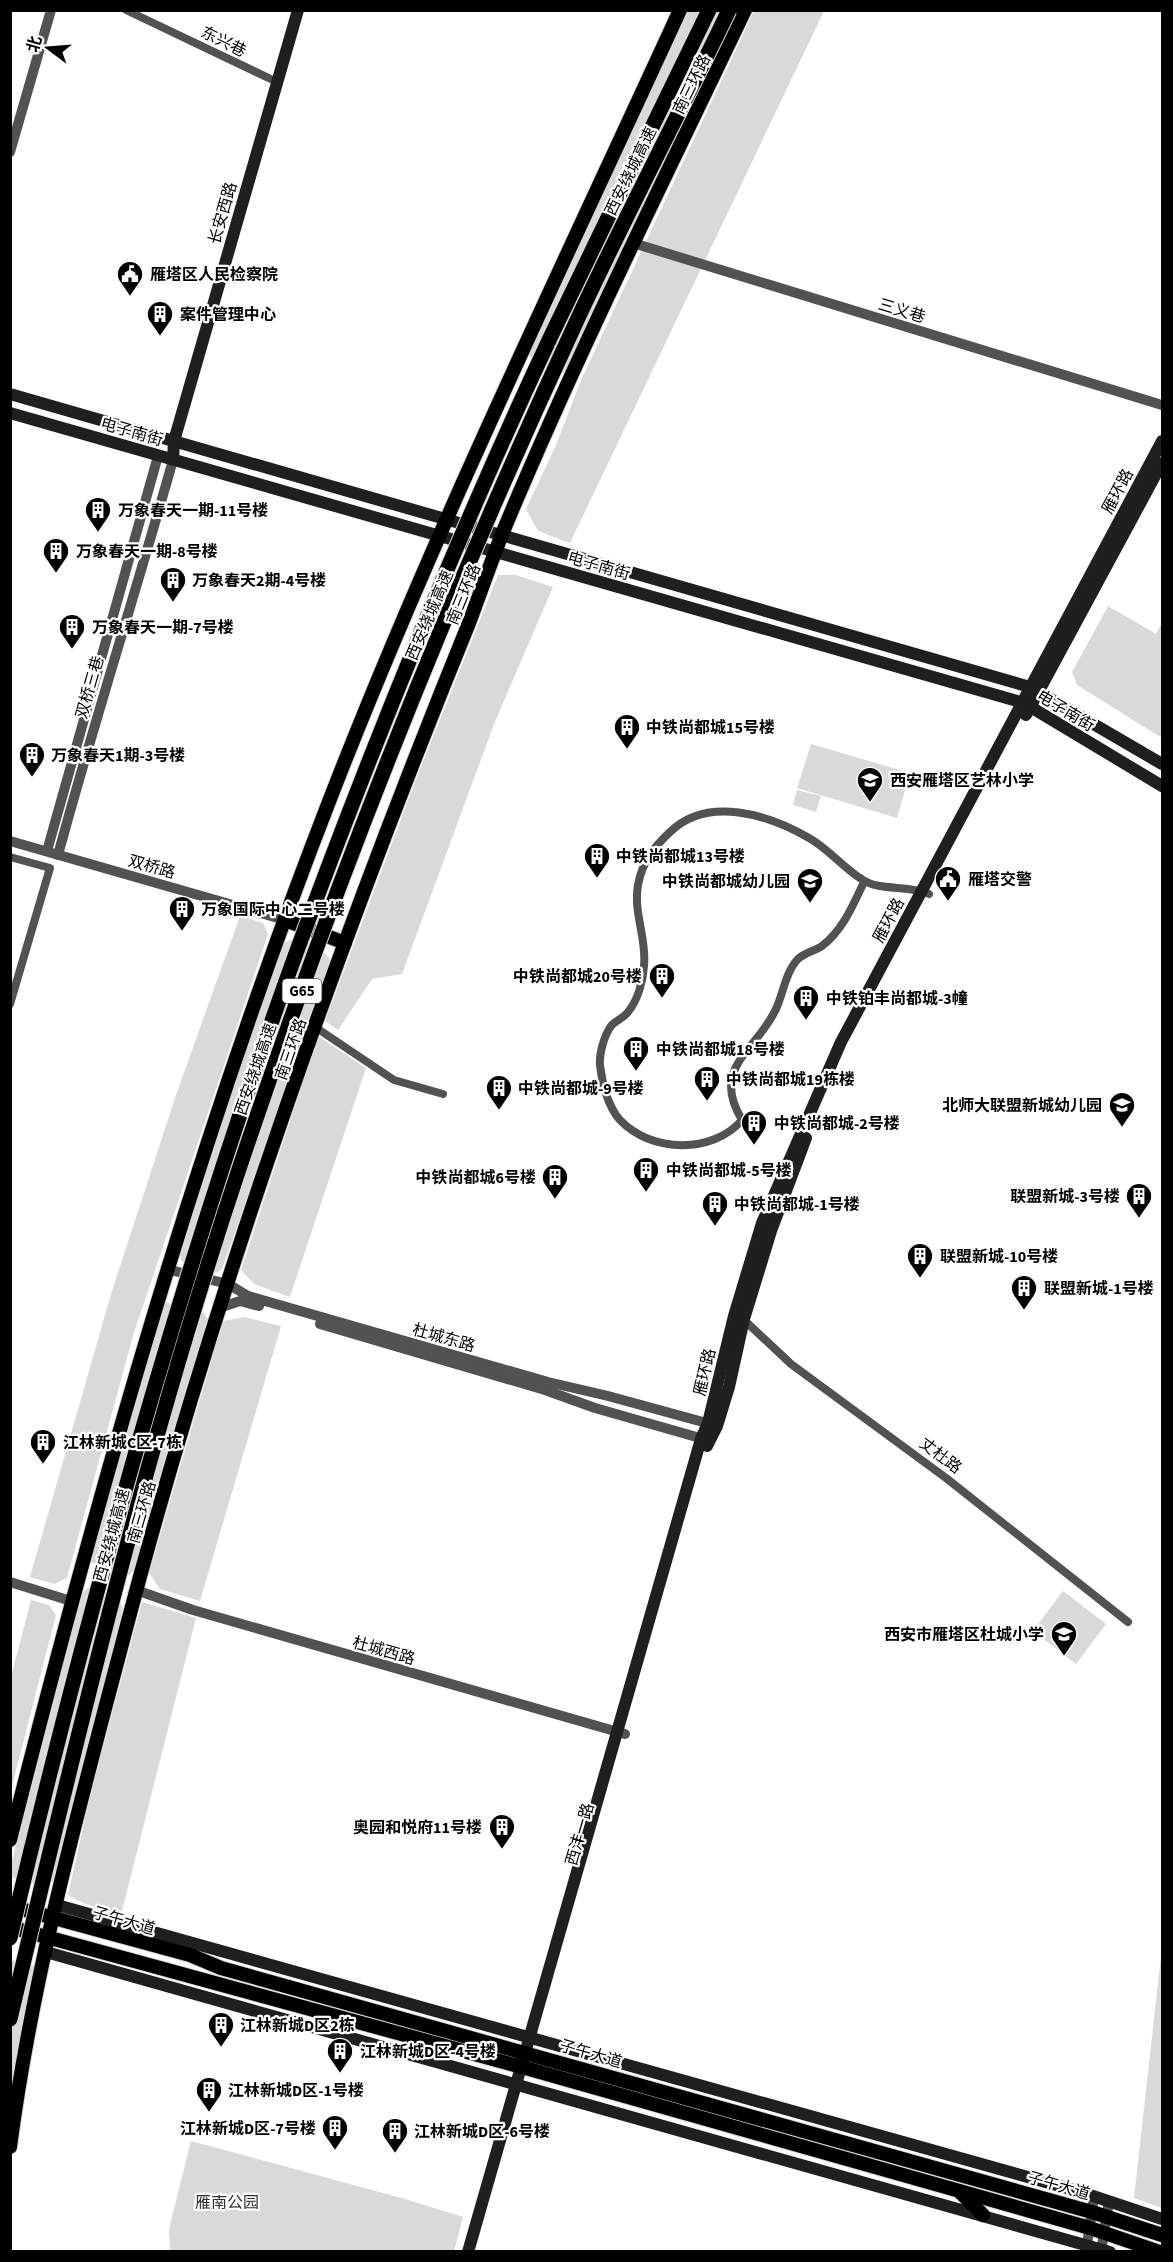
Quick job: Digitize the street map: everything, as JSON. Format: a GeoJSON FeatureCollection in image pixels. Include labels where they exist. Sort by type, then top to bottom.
{"type":"FeatureCollection","features":[{"type":"Feature","properties":{"kind":"highway","name":"西安绕城高速"},"geometry":{"type":"LineString","coordinates":[[10,1938],[71,1684],[163,1353],[220,1174],[296,956],[375,749],[453,557],[549,340],[710,10]]}},
{"type":"Feature","properties":{"kind":"highway","name":"西安绕城高速"},"geometry":{"type":"LineString","coordinates":[[10,2019],[71,1763],[170,1389],[236,1178],[311,965],[382,776],[523,440],[573,328],[729,10]]}},
{"type":"Feature","properties":{"kind":"main road","name":"长安西路"},"geometry":{"type":"LineString","coordinates":[[173,460],[171,440],[273,81],[290,10]]}},
{"type":"Feature","properties":{"kind":"main road","name":"长安西路"},"geometry":{"type":"LineString","coordinates":[[273,81],[298,10]]}},
{"type":"Feature","properties":{"kind":"main road"},"geometry":{"type":"LineString","coordinates":[[10,1840],[70,1601],[166,1269],[285,920],[345,762],[438,535],[680,10]]}},
{"type":"Feature","properties":{"kind":"main road","name":"南三环路"},"geometry":{"type":"LineString","coordinates":[[10,2147],[20,2084],[55,1911],[136,1590],[219,1308],[315,1027],[402,787],[497,553],[502,535],[633,243],[745,10]]}},
{"type":"Feature","properties":{"kind":"main road","name":"电子南街"},"geometry":{"type":"LineString","coordinates":[[10,394],[1035,689],[1162,764]]}},
{"type":"Feature","properties":{"kind":"main road","name":"电子南街"},"geometry":{"type":"LineString","coordinates":[[10,413],[1027,705],[1162,786]]}},
{"type":"Feature","properties":{"kind":"main road","name":"长安西路"},"geometry":{"type":"LineString","coordinates":[[158,456],[171,440]]}},
{"type":"Feature","properties":{"kind":"main road","name":"雁环路"},"geometry":{"type":"LineString","coordinates":[[705,1440],[713,1425],[739,1317],[775,1187],[841,1042],[926,892],[1027,705],[1162,441]]}},
{"type":"Feature","properties":{"kind":"main road","name":"雁环路"},"geometry":{"type":"LineString","coordinates":[[1035,689],[1162,463]]}},
{"type":"Feature","properties":{"kind":"main road"},"geometry":{"type":"LineString","coordinates":[[285,920],[345,943]]}},
{"type":"Feature","properties":{"kind":"main road","name":"西沣一路"},"geometry":{"type":"LineString","coordinates":[[468,2252],[526,2068],[705,1440]]}},
{"type":"Feature","properties":{"kind":"main road","name":"子午大道"},"geometry":{"type":"LineString","coordinates":[[10,1906],[55,1911],[190,1955],[221,1968],[1092,2211],[1162,2235]]}},
{"type":"Feature","properties":{"kind":"main road"},"geometry":{"type":"LineString","coordinates":[[55,1911],[534,2037],[1094,2196],[1162,2219]]}},
{"type":"Feature","properties":{"kind":"main road","name":"子午大道"},"geometry":{"type":"LineString","coordinates":[[10,1927],[48,1945],[526,2068],[1090,2228],[1160,2252]]}},
{"type":"Feature","properties":{"kind":"main road"},"geometry":{"type":"LineString","coordinates":[[48,1945],[521,2084],[1104,2251]]}},
{"type":"Feature","properties":{"kind":"main road","name":"西沣一路"},"geometry":{"type":"LineString","coordinates":[[476,2252],[521,2084]]}},
{"type":"Feature","properties":{"kind":"main road"},"geometry":{"type":"LineString","coordinates":[[964,2175],[960,2191],[983,2215]]}},
{"type":"Feature","properties":{"kind":"street"},"geometry":{"type":"LineString","coordinates":[[10,152],[51,10]]}},
{"type":"Feature","properties":{"kind":"street","name":"东兴巷"},"geometry":{"type":"LineString","coordinates":[[126,10],[273,81]]}},
{"type":"Feature","properties":{"kind":"street","name":"三义巷"},"geometry":{"type":"LineString","coordinates":[[633,243],[1162,405]]}},
{"type":"Feature","properties":{"kind":"street","name":"双桥三巷"},"geometry":{"type":"LineString","coordinates":[[52,853],[158,456]]}},
{"type":"Feature","properties":{"kind":"street","name":"双桥三巷"},"geometry":{"type":"LineString","coordinates":[[52,853],[119,636],[141,573],[173,460]]}},
{"type":"Feature","properties":{"kind":"street"},"geometry":{"type":"LineString","coordinates":[[864,882],[842,926],[821,947],[797,960],[776,1009],[735,1066],[730,1092],[733,1105],[742,1120],[736,1128],[716,1140],[673,1145],[633,1131],[620,1120],[611,1107],[600,1065],[602,1048],[610,1026],[628,1012],[642,985],[645,963],[636,907],[638,884],[651,851],[674,828],[696,815],[734,811],[773,821],[811,839],[864,882],[926,892]]}},
{"type":"Feature","properties":{"kind":"street","name":"双桥路"},"geometry":{"type":"LineString","coordinates":[[10,841],[285,920]]}},
{"type":"Feature","properties":{"kind":"street"},"geometry":{"type":"LineString","coordinates":[[10,857],[50,868],[10,1004]]}},
{"type":"Feature","properties":{"kind":"street"},"geometry":{"type":"LineString","coordinates":[[315,1027],[394,1080],[443,1094]]}},
{"type":"Feature","properties":{"kind":"street","name":"杜城东路"},"geometry":{"type":"LineString","coordinates":[[166,1269],[228,1284],[248,1296],[548,1382],[608,1395],[713,1425]]}},
{"type":"Feature","properties":{"kind":"street","name":"杜城东路"},"geometry":{"type":"LineString","coordinates":[[219,1308],[240,1301],[545,1390],[595,1408],[705,1440]]}},
{"type":"Feature","properties":{"kind":"street","name":"丈杜路"},"geometry":{"type":"LineString","coordinates":[[739,1317],[791,1364],[946,1478],[1128,1622]]}},
{"type":"Feature","properties":{"kind":"street"},"geometry":{"type":"LineString","coordinates":[[10,1582],[70,1601]]}},
{"type":"Feature","properties":{"kind":"street","name":"杜城西路"},"geometry":{"type":"LineString","coordinates":[[136,1590],[193,1610],[622,1733]]}},
{"type":"Feature","properties":{"kind":"street"},"geometry":{"type":"LineString","coordinates":[[1087,2248],[1094,2196]]}},
{"type":"Feature","properties":{"kind":"street"},"geometry":{"type":"LineString","coordinates":[[1104,2251],[1109,2201]]}},
{"type":"Feature","properties":{"kind":"green space"},"geometry":{"type":"Polygon","coordinates":[[[688,11],[736,11],[564,373],[547,367],[527,355],[688,11]]]}},
{"type":"Feature","properties":{"kind":"green space"},"geometry":{"type":"Polygon","coordinates":[[[754,11],[824,11],[570,543],[538,531],[526,509],[556,445],[581,380],[754,11]]]}},
{"type":"Feature","properties":{"kind":"green space"},"geometry":{"type":"Polygon","coordinates":[[[498,575],[516,575],[553,587],[494,724],[402,974],[372,979],[338,1030],[325,1021],[416,779],[498,575]]]}},
{"type":"Feature","properties":{"kind":"green space"},"geometry":{"type":"Polygon","coordinates":[[[1108,606],[1156,634],[1162,623],[1162,738],[1077,685],[1072,672],[1108,606]]]}},
{"type":"Feature","properties":{"kind":"green space"},"geometry":{"type":"Polygon","coordinates":[[[811,744],[910,773],[897,818],[797,788],[811,744]]]}},
{"type":"Feature","properties":{"kind":"green space"},"geometry":{"type":"Polygon","coordinates":[[[797,790],[821,796],[816,812],[793,805],[797,790]]]}},
{"type":"Feature","properties":{"kind":"green space"},"geometry":{"type":"Polygon","coordinates":[[[240,916],[263,923],[268,934],[133,1336],[67,1578],[54,1584],[30,1577],[111,1294],[176,1095],[240,916]]]}},
{"type":"Feature","properties":{"kind":"green space"},"geometry":{"type":"Polygon","coordinates":[[[294,939],[326,954],[332,963],[222,1269],[217,1273],[181,1261],[179,1248],[283,943],[294,939]]]}},
{"type":"Feature","properties":{"kind":"green space"},"geometry":{"type":"Polygon","coordinates":[[[318,1036],[366,1068],[290,1297],[254,1284],[241,1270],[318,1036]]]}},
{"type":"Feature","properties":{"kind":"green space"},"geometry":{"type":"Polygon","coordinates":[[[162,1301],[204,1313],[208,1319],[134,1570],[129,1575],[87,1561],[162,1301]]]}},
{"type":"Feature","properties":{"kind":"green space"},"geometry":{"type":"Polygon","coordinates":[[[244,1317],[281,1326],[200,1601],[160,1589],[149,1573],[223,1321],[244,1317]]]}},
{"type":"Feature","properties":{"kind":"green space"},"geometry":{"type":"Polygon","coordinates":[[[88,1588],[118,1597],[123,1609],[55,1880],[46,1886],[11,1877],[11,1865],[80,1595],[88,1588]]]}},
{"type":"Feature","properties":{"kind":"green space"},"geometry":{"type":"Polygon","coordinates":[[[1063,1591],[1106,1624],[1076,1664],[1033,1631],[1063,1591]]]}},
{"type":"Feature","properties":{"kind":"green space"},"geometry":{"type":"Polygon","coordinates":[[[31,1600],[49,1605],[56,1615],[11,1790],[11,1677],[31,1600]]]}},
{"type":"Feature","properties":{"kind":"green space"},"geometry":{"type":"Polygon","coordinates":[[[142,1602],[196,1618],[121,1915],[83,1903],[68,1895],[91,1792],[142,1602]]]}},
{"type":"Feature","properties":{"kind":"green space"},"geometry":{"type":"Polygon","coordinates":[[[1162,1947],[1162,2208],[1134,2198],[1162,1947]]]}},
{"type":"Feature","properties":{"kind":"green space"},"geometry":{"type":"Polygon","coordinates":[[[11,1960],[35,1966],[11,2092],[11,1960]]]}},
{"type":"Feature","properties":{"kind":"green space","name":"雁南公园"},"geometry":{"type":"Polygon","coordinates":[[[191,2141],[463,2217],[454,2251],[170,2251],[169,2229],[191,2141]]]}},
{"type":"Feature","properties":{"kind":"place","name":"雁塔区人民检察院"},"geometry":{"type":"Point","coordinates":[130,297]}},
{"type":"Feature","properties":{"kind":"place","name":"案件管理中心"},"geometry":{"type":"Point","coordinates":[160,337]}},
{"type":"Feature","properties":{"kind":"place","name":"万象春天一期-11号楼"},"geometry":{"type":"Point","coordinates":[98,533]}},
{"type":"Feature","properties":{"kind":"place","name":"万象春天一期-8号楼"},"geometry":{"type":"Point","coordinates":[56,574]}},
{"type":"Feature","properties":{"kind":"place","name":"万象春天2期-4号楼"},"geometry":{"type":"Point","coordinates":[173,603]}},
{"type":"Feature","properties":{"kind":"place","name":"万象春天一期-7号楼"},"geometry":{"type":"Point","coordinates":[72,650]}},
{"type":"Feature","properties":{"kind":"place","name":"中铁尚都城15号楼"},"geometry":{"type":"Point","coordinates":[627,750]}},
{"type":"Feature","properties":{"kind":"place","name":"万象春天1期-3号楼"},"geometry":{"type":"Point","coordinates":[32,778]}},
{"type":"Feature","properties":{"kind":"place","name":"西安雁塔区艺林小学"},"geometry":{"type":"Point","coordinates":[870,803]}},
{"type":"Feature","properties":{"kind":"place","name":"中铁尚都城13号楼"},"geometry":{"type":"Point","coordinates":[597,879]}},
{"type":"Feature","properties":{"kind":"place","name":"雁塔交警"},"geometry":{"type":"Point","coordinates":[948,902]}},
{"type":"Feature","properties":{"kind":"place","name":"中铁尚都城幼儿园"},"geometry":{"type":"Point","coordinates":[810,904]}},
{"type":"Feature","properties":{"kind":"place","name":"万象国际中心二号楼"},"geometry":{"type":"Point","coordinates":[182,932]}},
{"type":"Feature","properties":{"kind":"place","name":"中铁尚都城20号楼"},"geometry":{"type":"Point","coordinates":[662,999]}},
{"type":"Feature","properties":{"kind":"place","name":"中铁铂丰尚都城-3幢"},"geometry":{"type":"Point","coordinates":[806,1021]}},
{"type":"Feature","properties":{"kind":"place","name":"中铁尚都城18号楼"},"geometry":{"type":"Point","coordinates":[636,1072]}},
{"type":"Feature","properties":{"kind":"place","name":"中铁尚都城19栋楼"},"geometry":{"type":"Point","coordinates":[707,1102]}},
{"type":"Feature","properties":{"kind":"place","name":"中铁尚都城-9号楼"},"geometry":{"type":"Point","coordinates":[499,1111]}},
{"type":"Feature","properties":{"kind":"place","name":"北师大联盟新城幼儿园"},"geometry":{"type":"Point","coordinates":[1122,1128]}},
{"type":"Feature","properties":{"kind":"place","name":"中铁尚都城-2号楼"},"geometry":{"type":"Point","coordinates":[754,1146]}},
{"type":"Feature","properties":{"kind":"place","name":"中铁尚都城-5号楼"},"geometry":{"type":"Point","coordinates":[646,1193]}},
{"type":"Feature","properties":{"kind":"place","name":"中铁尚都城6号楼"},"geometry":{"type":"Point","coordinates":[555,1200]}},
{"type":"Feature","properties":{"kind":"place","name":"联盟新城-3号楼"},"geometry":{"type":"Point","coordinates":[1139,1219]}},
{"type":"Feature","properties":{"kind":"place","name":"中铁尚都城-1号楼"},"geometry":{"type":"Point","coordinates":[715,1227]}},
{"type":"Feature","properties":{"kind":"place","name":"联盟新城-10号楼"},"geometry":{"type":"Point","coordinates":[920,1279]}},
{"type":"Feature","properties":{"kind":"place","name":"联盟新城-1号楼"},"geometry":{"type":"Point","coordinates":[1024,1311]}},
{"type":"Feature","properties":{"kind":"place","name":"江林新城C区-7栋"},"geometry":{"type":"Point","coordinates":[43,1465]}},
{"type":"Feature","properties":{"kind":"place","name":"西安市雁塔区杜城小学"},"geometry":{"type":"Point","coordinates":[1064,1657]}},
{"type":"Feature","properties":{"kind":"place","name":"奥园和悦府11号楼"},"geometry":{"type":"Point","coordinates":[502,1850]}},
{"type":"Feature","properties":{"kind":"place","name":"江林新城D区2栋"},"geometry":{"type":"Point","coordinates":[221,2048]}},
{"type":"Feature","properties":{"kind":"place","name":"江林新城D区-4号楼"},"geometry":{"type":"Point","coordinates":[340,2074]}},
{"type":"Feature","properties":{"kind":"place","name":"江林新城D区-1号楼"},"geometry":{"type":"Point","coordinates":[209,2113]}},
{"type":"Feature","properties":{"kind":"place","name":"江林新城D区-7号楼"},"geometry":{"type":"Point","coordinates":[335,2151]}},
{"type":"Feature","properties":{"kind":"place","name":"江林新城D区-6号楼"},"geometry":{"type":"Point","coordinates":[395,2154]}}]}
